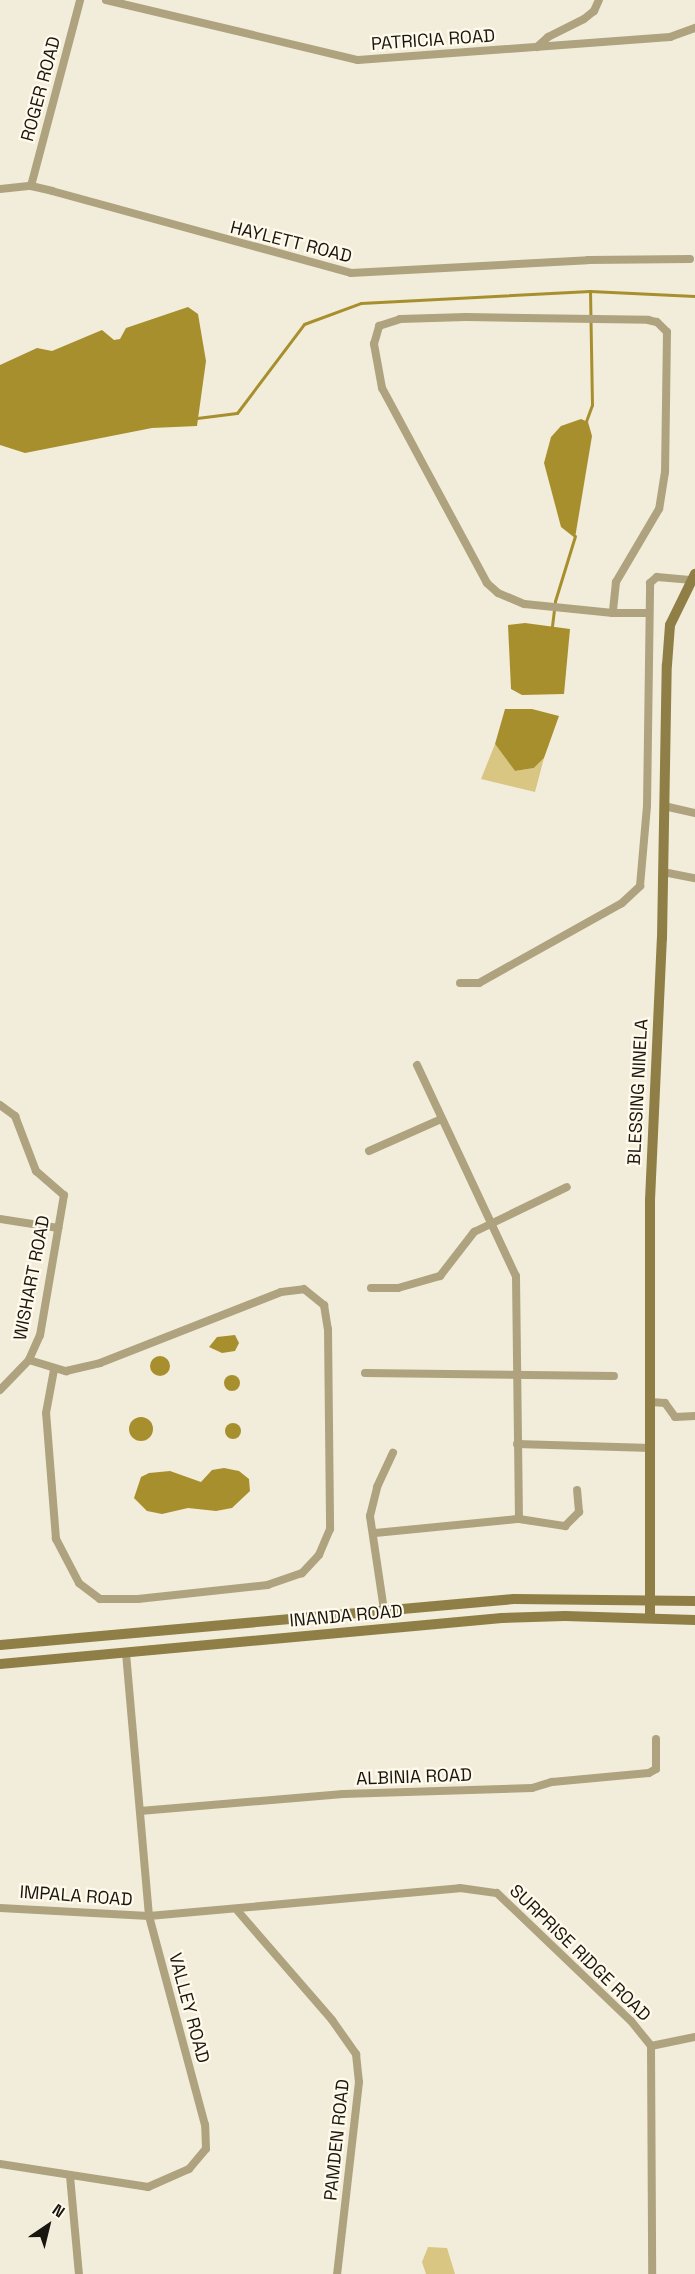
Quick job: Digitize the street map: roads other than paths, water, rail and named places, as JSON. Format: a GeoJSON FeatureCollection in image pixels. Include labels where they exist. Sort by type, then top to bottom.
{"type":"FeatureCollection","features":[{"type":"Feature","properties":{"kind":"main road","name":"BLESSING NINELA"},"geometry":{"type":"LineString","coordinates":[[650,1618],[650,1200],[670,625],[693,577]]}},
{"type":"Feature","properties":{"kind":"main road","name":"INANDA ROAD"},"geometry":{"type":"LineString","coordinates":[[0,1645],[536,1598],[650,1598],[695,1601]]}},
{"type":"Feature","properties":{"kind":"main road"},"geometry":{"type":"LineString","coordinates":[[536,1598],[544,1616]]}},
{"type":"Feature","properties":{"kind":"main road","name":"INANDA ROAD"},"geometry":{"type":"LineString","coordinates":[[0,1664],[544,1616],[695,1620]]}},
{"type":"Feature","properties":{"kind":"street","name":"ROGER ROAD"},"geometry":{"type":"LineString","coordinates":[[31,186],[80,0]]}},
{"type":"Feature","properties":{"kind":"street","name":"PATRICIA ROAD"},"geometry":{"type":"LineString","coordinates":[[106,0],[358,60],[670,37],[695,28]]}},
{"type":"Feature","properties":{"kind":"street"},"geometry":{"type":"LineString","coordinates":[[537,47],[548,37],[584,19],[594,11],[599,0]]}},
{"type":"Feature","properties":{"kind":"street","name":"HAYLETT ROAD"},"geometry":{"type":"LineString","coordinates":[[0,189],[31,186],[351,273],[588,260],[690,259]]}},
{"type":"Feature","properties":{"kind":"street"},"geometry":{"type":"LineString","coordinates":[[613,613],[616,582],[659,509],[665,472],[667,338],[657,322],[400,319],[379,326],[375,333],[382,388],[487,583],[512,600],[551,607],[613,613],[650,613]]}},
{"type":"Feature","properties":{"kind":"street"},"geometry":{"type":"LineString","coordinates":[[460,983],[478,983],[622,903],[640,886],[646,806],[650,613],[648,592],[653,579],[693,577]]}},
{"type":"Feature","properties":{"kind":"street"},"geometry":{"type":"LineString","coordinates":[[664,806],[695,813]]}},
{"type":"Feature","properties":{"kind":"street"},"geometry":{"type":"LineString","coordinates":[[663,872],[695,878]]}},
{"type":"Feature","properties":{"kind":"street"},"geometry":{"type":"LineString","coordinates":[[417,1065],[440,1120],[493,1224],[516,1276],[519,1373],[517,1444],[519,1519]]}},
{"type":"Feature","properties":{"kind":"street","name":"WISHART ROAD"},"geometry":{"type":"LineString","coordinates":[[0,1105],[15,1116],[36,1171],[64,1195],[40,1335],[29,1360],[0,1390]]}},
{"type":"Feature","properties":{"kind":"street"},"geometry":{"type":"LineString","coordinates":[[369,1151],[440,1120]]}},
{"type":"Feature","properties":{"kind":"street"},"geometry":{"type":"LineString","coordinates":[[371,1288],[398,1288],[440,1276],[474,1232],[567,1188]]}},
{"type":"Feature","properties":{"kind":"street"},"geometry":{"type":"LineString","coordinates":[[0,1219],[58,1228]]}},
{"type":"Feature","properties":{"kind":"street"},"geometry":{"type":"LineString","coordinates":[[29,1360],[54,1370],[100,1363],[281,1292],[304,1289],[324,1305],[328,1329],[330,1529],[319,1555],[302,1573],[268,1585],[138,1599],[100,1599],[79,1583],[56,1539],[46,1413],[54,1370]]}},
{"type":"Feature","properties":{"kind":"street"},"geometry":{"type":"LineString","coordinates":[[364,1373],[519,1373],[614,1376]]}},
{"type":"Feature","properties":{"kind":"street"},"geometry":{"type":"LineString","coordinates":[[651,1402],[665,1403],[675,1417],[695,1416]]}},
{"type":"Feature","properties":{"kind":"street"},"geometry":{"type":"LineString","coordinates":[[517,1444],[651,1448]]}},
{"type":"Feature","properties":{"kind":"street"},"geometry":{"type":"LineString","coordinates":[[384,1610],[375,1533],[370,1516],[373,1500],[393,1452]]}},
{"type":"Feature","properties":{"kind":"street"},"geometry":{"type":"LineString","coordinates":[[375,1533],[519,1519],[569,1525],[579,1512],[577,1490]]}},
{"type":"Feature","properties":{"kind":"street","name":"VALLEY ROAD"},"geometry":{"type":"LineString","coordinates":[[0,2164],[148,2187],[189,2169],[206,2149],[205,2125],[149,1916],[126,1652]]}},
{"type":"Feature","properties":{"kind":"street","name":"ALBINIA ROAD"},"geometry":{"type":"LineString","coordinates":[[140,1811],[344,1794],[532,1788],[552,1782],[649,1773],[656,1769],[656,1739]]}},
{"type":"Feature","properties":{"kind":"street","name":"SURPRISE RIDGE ROAD"},"geometry":{"type":"LineString","coordinates":[[149,1916],[460,1888],[486,1889],[519,1913],[631,2021],[651,2046],[652,2274]]}},
{"type":"Feature","properties":{"kind":"street","name":"IMPALA ROAD"},"geometry":{"type":"LineString","coordinates":[[0,1908],[149,1916]]}},
{"type":"Feature","properties":{"kind":"street","name":"PAMDEN ROAD"},"geometry":{"type":"LineString","coordinates":[[236,1909],[332,2020],[356,2054],[359,2082],[338,2274]]}},
{"type":"Feature","properties":{"kind":"street"},"geometry":{"type":"LineString","coordinates":[[651,2046],[695,2037]]}},
{"type":"Feature","properties":{"kind":"street"},"geometry":{"type":"LineString","coordinates":[[70,2176],[74,2251],[80,2274]]}},
{"type":"Feature","properties":{"kind":"waterway"},"geometry":{"type":"LineString","coordinates":[[197,418],[237,413],[304,324],[361,303],[590,291],[695,296]]}},
{"type":"Feature","properties":{"kind":"waterway"},"geometry":{"type":"LineString","coordinates":[[585,424],[592,405],[590,292]]}},
{"type":"Feature","properties":{"kind":"waterway"},"geometry":{"type":"LineString","coordinates":[[552,626],[555,601],[575,536]]}}]}
